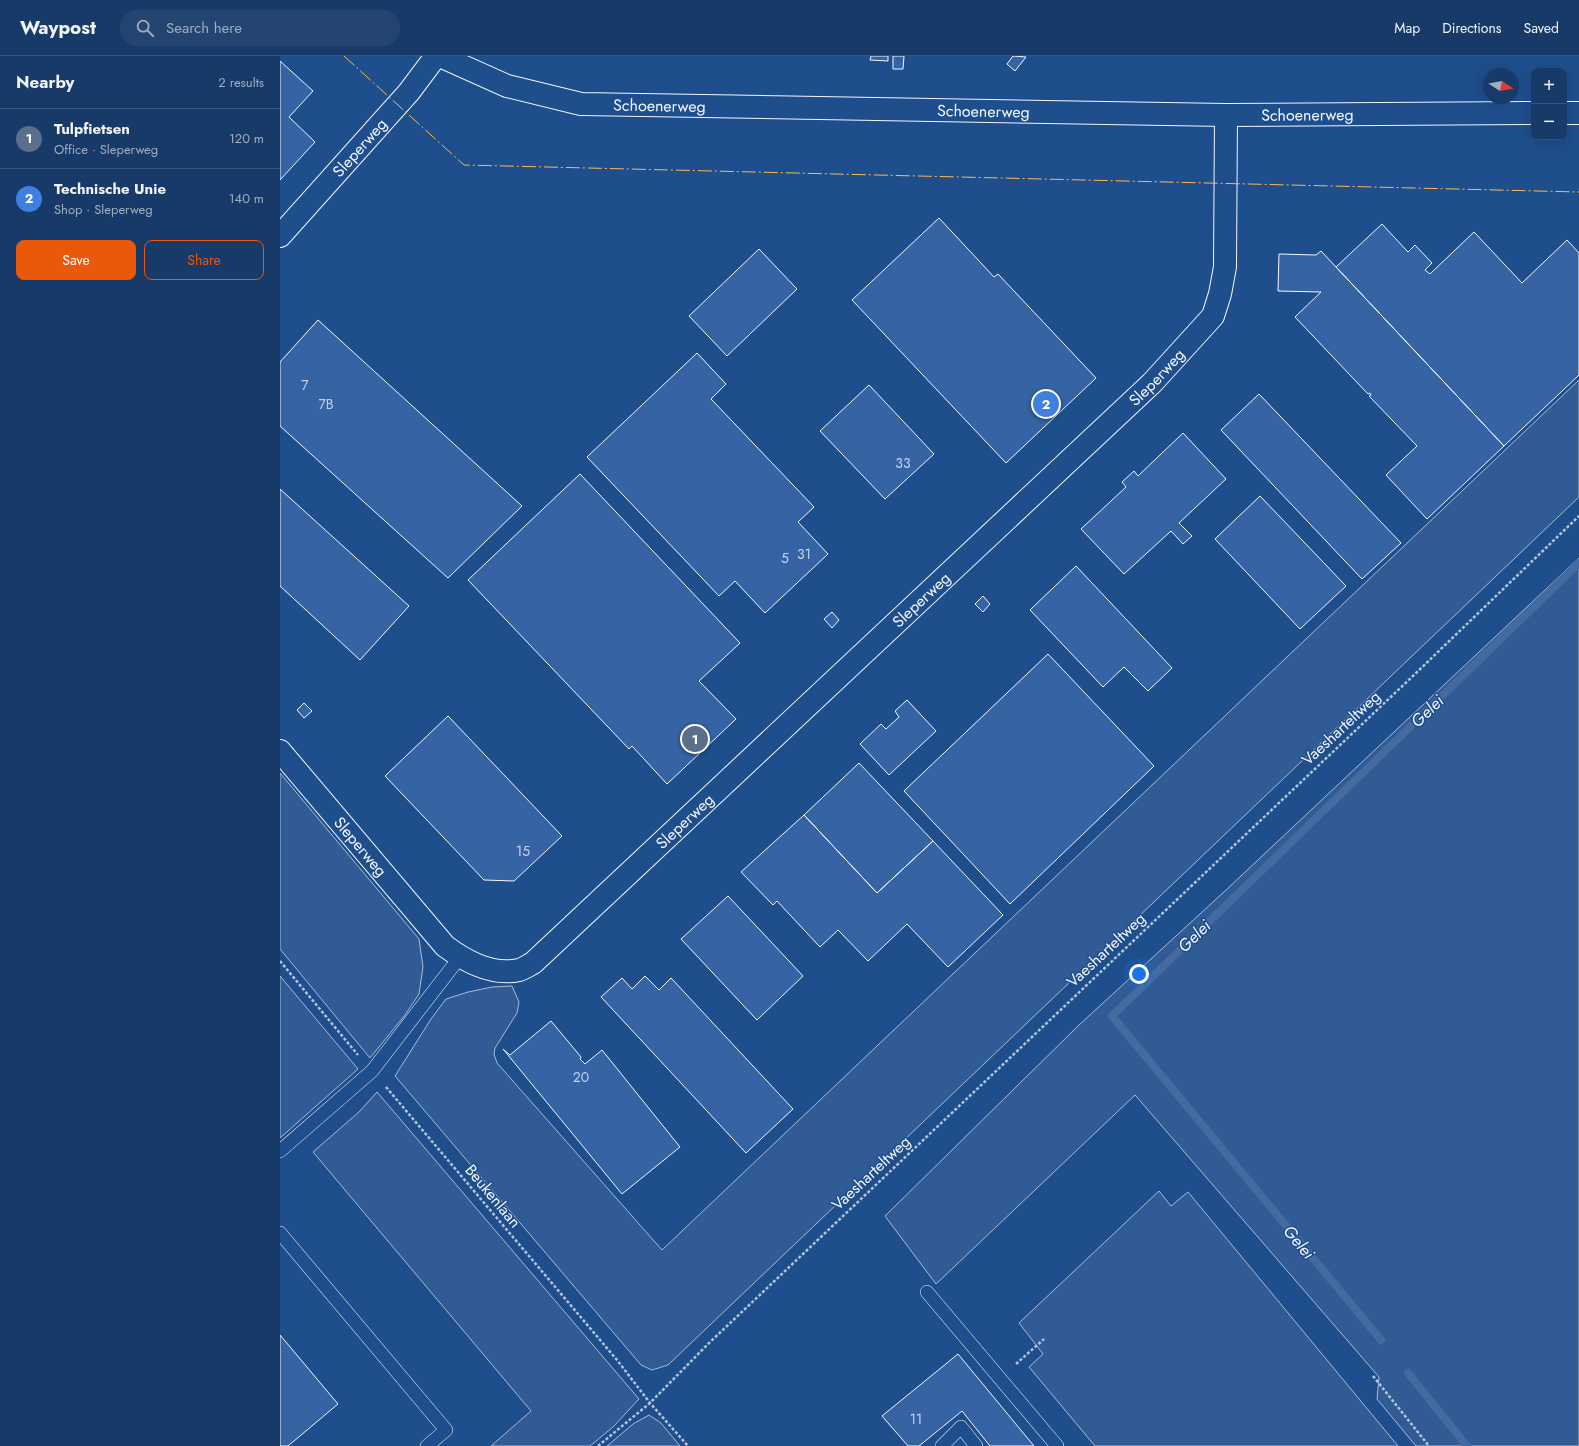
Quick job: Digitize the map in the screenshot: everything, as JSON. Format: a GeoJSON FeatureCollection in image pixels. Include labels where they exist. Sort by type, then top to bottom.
{"type":"FeatureCollection","features":[{"type":"Feature","properties":{"kind":"street","name":"Sleperweg"},"geometry":{"type":"LineString","coordinates":[[280,236],[409,92],[436,56]]}},
{"type":"Feature","properties":{"kind":"street","name":"Schoenerweg"},"geometry":{"type":"LineString","coordinates":[[440,56],[507,86],[581,104],[1226,115],[1531,113]]}},
{"type":"Feature","properties":{"kind":"street"},"geometry":{"type":"LineString","coordinates":[[1567,113],[1579,113]]}},
{"type":"Feature","properties":{"kind":"street","name":"Sleperweg"},"geometry":{"type":"LineString","coordinates":[[280,751],[445,946],[460,957],[479,966],[502,970],[519,970],[533,963],[1152,383],[1213,316],[1220,294],[1225,267],[1226,115]]}},
{"type":"Feature","properties":{"kind":"lane"},"geometry":{"type":"LineString","coordinates":[[280,1151],[372,1071],[460,957]]}},
{"type":"Feature","properties":{"kind":"lane"},"geometry":{"type":"LineString","coordinates":[[280,1233],[446,1430],[427,1446]]}},
{"type":"Feature","properties":{"kind":"lane"},"geometry":{"type":"LineString","coordinates":[[927,1292],[1058,1446]]}},
{"type":"Feature","properties":{"kind":"lane"},"geometry":{"type":"LineString","coordinates":[[942,1446],[961,1427],[976,1446]]}},
{"type":"Feature","properties":{"kind":"path","name":"Vaesharteltweg"},"geometry":{"type":"LineString","coordinates":[[598,1446],[650,1403],[714,1339],[1397,691],[1579,516]]}},
{"type":"Feature","properties":{"kind":"path","name":"Beukenlaan"},"geometry":{"type":"LineString","coordinates":[[280,961],[612,1354],[650,1403],[688,1446]]}},
{"type":"Feature","properties":{"kind":"path"},"geometry":{"type":"LineString","coordinates":[[1000,1378],[1044,1339]]}},
{"type":"Feature","properties":{"kind":"path"},"geometry":{"type":"LineString","coordinates":[[1372,1376],[1429,1446]]}},
{"type":"Feature","properties":{"kind":"shaded area"},"geometry":{"type":"Polygon","coordinates":[[[1579,380],[1579,497],[668,1365],[652,1370],[641,1365],[395,1076],[431,1019],[446,999],[468,992],[492,987],[512,986],[519,1002],[517,1013],[495,1048],[494,1054],[497,1063],[662,1250],[1579,380]]]}},
{"type":"Feature","properties":{"kind":"shaded area"},"geometry":{"type":"Polygon","coordinates":[[[1579,558],[1579,1446],[1416,1446],[1377,1399],[1379,1377],[1135,1095],[936,1284],[885,1216],[1078,1026],[1225,891],[1579,558]]]}},
{"type":"Feature","properties":{"kind":"shaded area"},"geometry":{"type":"Polygon","coordinates":[[[280,773],[419,939],[423,967],[419,994],[405,1015],[370,1058],[280,949],[280,773]]]}},
{"type":"Feature","properties":{"kind":"shaded area"},"geometry":{"type":"Polygon","coordinates":[[[280,976],[358,1069],[280,1138],[280,976]]]}},
{"type":"Feature","properties":{"kind":"shaded area"},"geometry":{"type":"Polygon","coordinates":[[[377,1092],[639,1399],[613,1427],[590,1446],[491,1446],[531,1411],[313,1152],[359,1112],[377,1092]]]}},
{"type":"Feature","properties":{"kind":"shaded area"},"geometry":{"type":"Polygon","coordinates":[[[1159,1191],[1171,1206],[1188,1192],[1398,1446],[1095,1446],[1029,1367],[1043,1354],[1019,1323],[1159,1191]]]}},
{"type":"Feature","properties":{"kind":"shaded area"},"geometry":{"type":"Polygon","coordinates":[[[649,1415],[661,1423],[680,1446],[607,1446],[633,1424],[649,1415]]]}},
{"type":"Feature","properties":{"kind":"building"},"geometry":{"type":"Polygon","coordinates":[[[871,56],[888,56],[888,61],[870,60],[871,56]]]}},
{"type":"Feature","properties":{"kind":"building"},"geometry":{"type":"Polygon","coordinates":[[[893,56],[904,56],[903,69],[893,69],[893,56]]]}},
{"type":"Feature","properties":{"kind":"building"},"geometry":{"type":"Polygon","coordinates":[[[1013,56],[1026,57],[1015,71],[1007,64],[1013,56]]]}},
{"type":"Feature","properties":{"kind":"building"},"geometry":{"type":"Polygon","coordinates":[[[280,61],[313,91],[289,117],[315,142],[280,180],[280,61]]]}},
{"type":"Feature","properties":{"kind":"building"},"geometry":{"type":"Polygon","coordinates":[[[939,218],[994,277],[998,274],[1096,378],[1006,463],[852,300],[939,218]]]}},
{"type":"Feature","properties":{"kind":"building"},"geometry":{"type":"Polygon","coordinates":[[[1382,224],[1408,252],[1415,245],[1432,263],[1425,270],[1430,274],[1474,232],[1522,283],[1567,240],[1579,253],[1579,375],[1504,446],[1336,267],[1382,224]]]}},
{"type":"Feature","properties":{"kind":"building"},"geometry":{"type":"Polygon","coordinates":[[[759,249],[797,289],[727,356],[689,316],[759,249]]]}},
{"type":"Feature","properties":{"kind":"building"},"geometry":{"type":"Polygon","coordinates":[[[1321,251],[1504,446],[1427,519],[1386,475],[1417,446],[1369,396],[1371,395],[1370,393],[1368,394],[1295,317],[1321,292],[1278,291],[1279,254],[1316,255],[1321,251]]]}},
{"type":"Feature","properties":{"kind":"building"},"geometry":{"type":"Polygon","coordinates":[[[318,320],[522,506],[448,578],[280,426],[280,362],[318,320]]]}},
{"type":"Feature","properties":{"kind":"building"},"geometry":{"type":"Polygon","coordinates":[[[697,353],[726,384],[711,399],[814,507],[798,522],[828,554],[765,613],[735,581],[719,596],[587,457],[697,353]]]}},
{"type":"Feature","properties":{"kind":"building"},"geometry":{"type":"Polygon","coordinates":[[[869,385],[934,454],[885,499],[820,431],[869,385]]]}},
{"type":"Feature","properties":{"kind":"building"},"geometry":{"type":"Polygon","coordinates":[[[1259,394],[1401,543],[1362,579],[1221,430],[1259,394]]]}},
{"type":"Feature","properties":{"kind":"building"},"geometry":{"type":"Polygon","coordinates":[[[1183,433],[1226,479],[1179,523],[1192,536],[1183,544],[1171,531],[1124,574],[1081,529],[1126,487],[1122,482],[1134,471],[1138,476],[1183,433]]]}},
{"type":"Feature","properties":{"kind":"building"},"geometry":{"type":"Polygon","coordinates":[[[580,474],[740,643],[699,681],[736,719],[667,784],[632,746],[629,749],[468,580],[580,474]]]}},
{"type":"Feature","properties":{"kind":"building"},"geometry":{"type":"Polygon","coordinates":[[[280,489],[409,606],[360,660],[280,586],[280,489]]]}},
{"type":"Feature","properties":{"kind":"building"},"geometry":{"type":"Polygon","coordinates":[[[1260,496],[1346,586],[1300,629],[1215,539],[1260,496]]]}},
{"type":"Feature","properties":{"kind":"building"},"geometry":{"type":"Polygon","coordinates":[[[1076,566],[1172,668],[1148,691],[1124,667],[1103,687],[1030,610],[1076,566]]]}},
{"type":"Feature","properties":{"kind":"building"},"geometry":{"type":"Polygon","coordinates":[[[983,596],[990,604],[983,612],[975,604],[983,596]]]}},
{"type":"Feature","properties":{"kind":"building"},"geometry":{"type":"Polygon","coordinates":[[[832,612],[839,620],[832,628],[824,619],[832,612]]]}},
{"type":"Feature","properties":{"kind":"building"},"geometry":{"type":"Polygon","coordinates":[[[1048,654],[1154,766],[1010,904],[904,791],[1048,654]]]}},
{"type":"Feature","properties":{"kind":"building"},"geometry":{"type":"Polygon","coordinates":[[[907,700],[936,731],[889,775],[860,744],[881,724],[886,729],[899,717],[895,711],[907,700]]]}},
{"type":"Feature","properties":{"kind":"building"},"geometry":{"type":"Polygon","coordinates":[[[304,703],[312,711],[304,718],[297,710],[304,703]]]}},
{"type":"Feature","properties":{"kind":"building"},"geometry":{"type":"Polygon","coordinates":[[[448,716],[562,836],[514,881],[484,880],[385,776],[448,716]]]}},
{"type":"Feature","properties":{"kind":"building"},"geometry":{"type":"Polygon","coordinates":[[[859,763],[933,841],[877,893],[804,815],[859,763]]]}},
{"type":"Feature","properties":{"kind":"building"},"geometry":{"type":"Polygon","coordinates":[[[804,815],[877,893],[933,841],[1003,915],[948,967],[907,924],[868,961],[838,930],[820,947],[777,901],[773,905],[741,872],[804,815]]]}},
{"type":"Feature","properties":{"kind":"building"},"geometry":{"type":"Polygon","coordinates":[[[728,896],[803,976],[757,1020],[681,939],[728,896]]]}},
{"type":"Feature","properties":{"kind":"building"},"geometry":{"type":"Polygon","coordinates":[[[645,976],[659,990],[671,978],[793,1109],[746,1153],[601,997],[622,978],[632,989],[645,976]]]}},
{"type":"Feature","properties":{"kind":"building"},"geometry":{"type":"Polygon","coordinates":[[[551,1021],[581,1057],[580,1059],[585,1064],[602,1050],[680,1147],[622,1194],[503,1049],[510,1055],[551,1021]]]}},
{"type":"Feature","properties":{"kind":"building"},"geometry":{"type":"Polygon","coordinates":[[[280,1335],[338,1404],[288,1446],[280,1446],[280,1335]]]}},
{"type":"Feature","properties":{"kind":"building"},"geometry":{"type":"Polygon","coordinates":[[[958,1354],[1034,1446],[990,1446],[962,1411],[919,1446],[908,1446],[882,1416],[958,1354]]]}},
{"type":"Feature","properties":{"kind":"waterway","name":"Gelei"},"geometry":{"type":"LineString","coordinates":[[1381,1340],[1112,1016],[1579,563]]}},
{"type":"Feature","properties":{"kind":"waterway","name":"Gelei"},"geometry":{"type":"LineString","coordinates":[[1408,1373],[1467,1446]]}},
{"type":"Feature","properties":{"kind":"power"},"geometry":{"type":"LineString","coordinates":[[344,56],[464,165],[1579,192]]}},
{"type":"Feature","properties":{"kind":"place","name":"Technische Unie"},"geometry":{"type":"Point","coordinates":[1046,404]}},
{"type":"Feature","properties":{"kind":"place","name":"Tulpfietsen"},"geometry":{"type":"Point","coordinates":[695,739]}}]}
